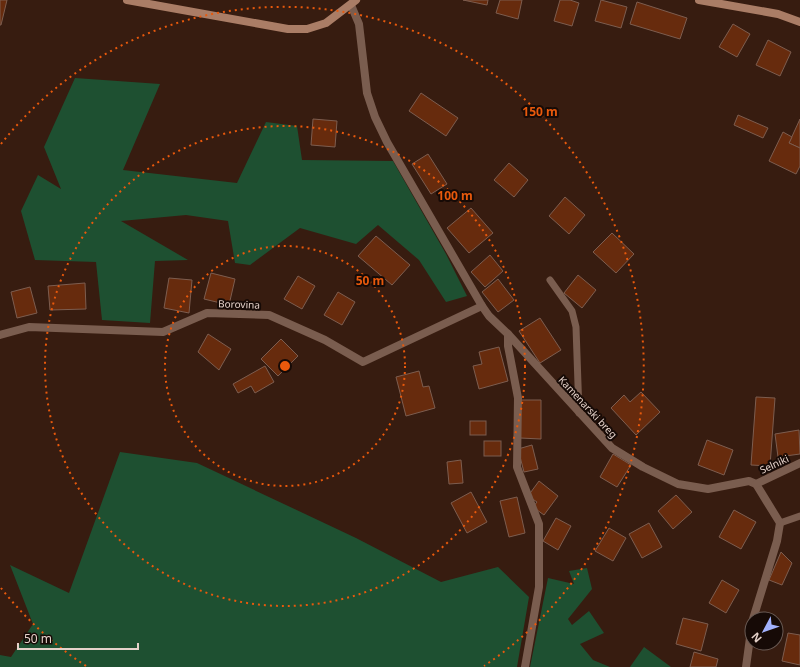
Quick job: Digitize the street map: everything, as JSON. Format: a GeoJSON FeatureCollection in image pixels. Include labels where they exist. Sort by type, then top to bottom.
{"type":"FeatureCollection","features":[{"type":"Feature","properties":{"kind":"main road"},"geometry":{"type":"LineString","coordinates":[[127,0],[288,29],[307,28],[326,23],[354,2]]}},
{"type":"Feature","properties":{"kind":"main road"},"geometry":{"type":"LineString","coordinates":[[699,0],[778,14],[800,22]]}},
{"type":"Feature","properties":{"kind":"street","name":"Kamenarski breg"},"geometry":{"type":"LineString","coordinates":[[354,2],[359,24],[367,93],[375,117],[482,306],[490,316],[612,448],[643,467],[678,484],[708,489],[749,481],[756,484]]}},
{"type":"Feature","properties":{"kind":"street","name":"Borovina"},"geometry":{"type":"LineString","coordinates":[[0,335],[29,327],[163,332],[206,313],[269,315],[325,340],[363,362],[482,306]]}},
{"type":"Feature","properties":{"kind":"street"},"geometry":{"type":"LineString","coordinates":[[508,334],[508,346],[518,398],[517,467],[539,524],[539,587],[525,667]]}},
{"type":"Feature","properties":{"kind":"street","name":"Selniki"},"geometry":{"type":"LineString","coordinates":[[756,484],[800,463]]}},
{"type":"Feature","properties":{"kind":"street"},"geometry":{"type":"LineString","coordinates":[[755,611],[777,541],[780,523],[756,484]]}},
{"type":"Feature","properties":{"kind":"street"},"geometry":{"type":"LineString","coordinates":[[746,667],[748,651]]}},
{"type":"Feature","properties":{"kind":"lane"},"geometry":{"type":"LineString","coordinates":[[550,280],[572,312],[576,327],[579,414]]}},
{"type":"Feature","properties":{"kind":"lane"},"geometry":{"type":"LineString","coordinates":[[780,523],[800,516]]}},
{"type":"Feature","properties":{"kind":"green space"},"geometry":{"type":"Polygon","coordinates":[[[75,78],[160,84],[123,170],[237,183],[266,122],[297,126],[302,160],[393,161],[446,254],[467,296],[446,302],[419,260],[378,225],[356,244],[300,228],[250,265],[235,263],[228,221],[186,215],[121,221],[188,260],[155,261],[150,323],[102,320],[96,262],[35,260],[21,211],[38,175],[61,189],[44,147],[75,78]]]}},
{"type":"Feature","properties":{"kind":"green space"},"geometry":{"type":"Polygon","coordinates":[[[120,452],[197,463],[356,538],[441,582],[498,567],[529,597],[517,667],[0,667],[0,655],[11,657],[33,624],[10,565],[69,593],[120,452]]]}},
{"type":"Feature","properties":{"kind":"green space"},"geometry":{"type":"Polygon","coordinates":[[[587,568],[592,589],[568,619],[572,625],[589,611],[604,633],[580,644],[593,660],[610,667],[530,667],[548,578],[574,584],[569,571],[587,568]]]}},
{"type":"Feature","properties":{"kind":"green space"},"geometry":{"type":"Polygon","coordinates":[[[644,647],[671,667],[630,667],[644,647]]]}},
{"type":"Feature","properties":{"kind":"building"},"geometry":{"type":"Polygon","coordinates":[[[0,0],[7,0],[1,25],[0,25],[0,0]]]}},
{"type":"Feature","properties":{"kind":"building"},"geometry":{"type":"Polygon","coordinates":[[[463,0],[488,0],[487,5],[463,0]]]}},
{"type":"Feature","properties":{"kind":"building"},"geometry":{"type":"Polygon","coordinates":[[[500,0],[522,0],[518,19],[496,13],[500,0]]]}},
{"type":"Feature","properties":{"kind":"building"},"geometry":{"type":"Polygon","coordinates":[[[560,0],[570,0],[579,3],[572,26],[554,21],[560,0]]]}},
{"type":"Feature","properties":{"kind":"building"},"geometry":{"type":"Polygon","coordinates":[[[601,0],[627,7],[621,28],[595,21],[601,0]]]}},
{"type":"Feature","properties":{"kind":"building"},"geometry":{"type":"Polygon","coordinates":[[[637,2],[687,18],[680,39],[630,24],[637,2]]]}},
{"type":"Feature","properties":{"kind":"building"},"geometry":{"type":"Polygon","coordinates":[[[733,24],[750,34],[737,57],[719,47],[733,24]]]}},
{"type":"Feature","properties":{"kind":"building"},"geometry":{"type":"Polygon","coordinates":[[[768,40],[791,52],[780,76],[756,65],[768,40]]]}},
{"type":"Feature","properties":{"kind":"building"},"geometry":{"type":"Polygon","coordinates":[[[421,93],[458,118],[446,136],[409,111],[421,93]]]}},
{"type":"Feature","properties":{"kind":"building"},"geometry":{"type":"Polygon","coordinates":[[[738,115],[768,128],[763,138],[734,125],[738,115]]]}},
{"type":"Feature","properties":{"kind":"building"},"geometry":{"type":"Polygon","coordinates":[[[313,119],[337,121],[335,147],[311,145],[313,119]]]}},
{"type":"Feature","properties":{"kind":"building"},"geometry":{"type":"Polygon","coordinates":[[[800,119],[800,148],[789,143],[800,119]]]}},
{"type":"Feature","properties":{"kind":"building"},"geometry":{"type":"Polygon","coordinates":[[[783,132],[792,137],[789,143],[800,148],[800,166],[796,174],[769,161],[783,132]]]}},
{"type":"Feature","properties":{"kind":"building"},"geometry":{"type":"Polygon","coordinates":[[[428,154],[447,184],[431,194],[412,164],[428,154]]]}},
{"type":"Feature","properties":{"kind":"building"},"geometry":{"type":"Polygon","coordinates":[[[509,163],[528,180],[514,197],[494,180],[509,163]]]}},
{"type":"Feature","properties":{"kind":"building"},"geometry":{"type":"Polygon","coordinates":[[[565,197],[585,215],[569,234],[549,216],[565,197]]]}},
{"type":"Feature","properties":{"kind":"building"},"geometry":{"type":"Polygon","coordinates":[[[471,208],[493,233],[469,253],[447,228],[471,208]]]}},
{"type":"Feature","properties":{"kind":"building"},"geometry":{"type":"Polygon","coordinates":[[[612,233],[634,254],[616,273],[593,252],[612,233]]]}},
{"type":"Feature","properties":{"kind":"building"},"geometry":{"type":"Polygon","coordinates":[[[376,236],[410,265],[392,285],[358,256],[376,236]]]}},
{"type":"Feature","properties":{"kind":"building"},"geometry":{"type":"Polygon","coordinates":[[[490,255],[503,271],[485,287],[471,272],[490,255]]]}},
{"type":"Feature","properties":{"kind":"building"},"geometry":{"type":"Polygon","coordinates":[[[211,273],[235,279],[229,305],[204,299],[211,273]]]}},
{"type":"Feature","properties":{"kind":"building"},"geometry":{"type":"Polygon","coordinates":[[[578,275],[596,290],[582,308],[564,293],[578,275]]]}},
{"type":"Feature","properties":{"kind":"building"},"geometry":{"type":"Polygon","coordinates":[[[298,276],[315,286],[302,309],[284,299],[298,276]]]}},
{"type":"Feature","properties":{"kind":"building"},"geometry":{"type":"Polygon","coordinates":[[[169,278],[192,280],[189,313],[164,308],[169,278]]]}},
{"type":"Feature","properties":{"kind":"building"},"geometry":{"type":"Polygon","coordinates":[[[498,279],[514,300],[498,312],[482,292],[498,279]]]}},
{"type":"Feature","properties":{"kind":"building"},"geometry":{"type":"Polygon","coordinates":[[[85,283],[86,309],[50,310],[48,286],[85,283]]]}},
{"type":"Feature","properties":{"kind":"building"},"geometry":{"type":"Polygon","coordinates":[[[30,287],[37,313],[17,318],[11,292],[30,287]]]}},
{"type":"Feature","properties":{"kind":"building"},"geometry":{"type":"Polygon","coordinates":[[[338,292],[355,302],[342,325],[324,315],[338,292]]]}},
{"type":"Feature","properties":{"kind":"building"},"geometry":{"type":"Polygon","coordinates":[[[540,318],[561,350],[540,363],[519,331],[540,318]]]}},
{"type":"Feature","properties":{"kind":"building"},"geometry":{"type":"Polygon","coordinates":[[[208,334],[231,349],[219,370],[198,352],[208,334]]]}},
{"type":"Feature","properties":{"kind":"building"},"geometry":{"type":"Polygon","coordinates":[[[281,339],[298,356],[278,376],[261,359],[281,339]]]}},
{"type":"Feature","properties":{"kind":"building"},"geometry":{"type":"Polygon","coordinates":[[[499,347],[508,381],[479,389],[473,366],[482,364],[479,352],[499,347]]]}},
{"type":"Feature","properties":{"kind":"building"},"geometry":{"type":"Polygon","coordinates":[[[265,366],[274,382],[255,393],[251,386],[238,393],[233,384],[265,366]]]}},
{"type":"Feature","properties":{"kind":"building"},"geometry":{"type":"Polygon","coordinates":[[[419,371],[423,387],[429,386],[435,408],[406,416],[396,377],[419,371]]]}},
{"type":"Feature","properties":{"kind":"building"},"geometry":{"type":"Polygon","coordinates":[[[641,392],[660,412],[636,435],[611,408],[624,395],[630,402],[641,392]]]}},
{"type":"Feature","properties":{"kind":"building"},"geometry":{"type":"Polygon","coordinates":[[[756,397],[775,398],[770,466],[751,465],[756,397]]]}},
{"type":"Feature","properties":{"kind":"building"},"geometry":{"type":"Polygon","coordinates":[[[520,400],[541,400],[541,439],[520,438],[520,400]]]}},
{"type":"Feature","properties":{"kind":"building"},"geometry":{"type":"Polygon","coordinates":[[[470,421],[486,421],[486,435],[470,435],[470,421]]]}},
{"type":"Feature","properties":{"kind":"building"},"geometry":{"type":"Polygon","coordinates":[[[799,430],[800,454],[778,457],[775,434],[799,430]]]}},
{"type":"Feature","properties":{"kind":"building"},"geometry":{"type":"Polygon","coordinates":[[[707,440],[733,450],[724,475],[698,465],[707,440]]]}},
{"type":"Feature","properties":{"kind":"building"},"geometry":{"type":"Polygon","coordinates":[[[484,441],[501,441],[501,456],[484,456],[484,441]]]}},
{"type":"Feature","properties":{"kind":"building"},"geometry":{"type":"Polygon","coordinates":[[[532,445],[538,469],[524,472],[518,449],[532,445]]]}},
{"type":"Feature","properties":{"kind":"building"},"geometry":{"type":"Polygon","coordinates":[[[613,454],[631,465],[617,487],[600,477],[613,454]]]}},
{"type":"Feature","properties":{"kind":"building"},"geometry":{"type":"Polygon","coordinates":[[[461,460],[463,483],[449,484],[447,462],[461,460]]]}},
{"type":"Feature","properties":{"kind":"building"},"geometry":{"type":"Polygon","coordinates":[[[539,481],[558,496],[544,515],[533,507],[537,502],[528,496],[539,481]]]}},
{"type":"Feature","properties":{"kind":"building"},"geometry":{"type":"Polygon","coordinates":[[[471,492],[487,522],[467,533],[451,503],[471,492]]]}},
{"type":"Feature","properties":{"kind":"building"},"geometry":{"type":"Polygon","coordinates":[[[676,495],[692,512],[673,529],[658,511],[676,495]]]}},
{"type":"Feature","properties":{"kind":"building"},"geometry":{"type":"Polygon","coordinates":[[[517,497],[525,533],[509,537],[500,501],[517,497]]]}},
{"type":"Feature","properties":{"kind":"building"},"geometry":{"type":"Polygon","coordinates":[[[734,510],[756,522],[741,549],[719,537],[734,510]]]}},
{"type":"Feature","properties":{"kind":"building"},"geometry":{"type":"Polygon","coordinates":[[[556,518],[571,526],[558,550],[543,541],[556,518]]]}},
{"type":"Feature","properties":{"kind":"building"},"geometry":{"type":"Polygon","coordinates":[[[649,523],[662,547],[642,558],[629,534],[649,523]]]}},
{"type":"Feature","properties":{"kind":"building"},"geometry":{"type":"Polygon","coordinates":[[[609,528],[626,538],[613,561],[595,551],[609,528]]]}},
{"type":"Feature","properties":{"kind":"building"},"geometry":{"type":"Polygon","coordinates":[[[781,552],[792,563],[782,585],[769,580],[781,552]]]}},
{"type":"Feature","properties":{"kind":"building"},"geometry":{"type":"Polygon","coordinates":[[[722,580],[739,590],[726,613],[709,603],[722,580]]]}},
{"type":"Feature","properties":{"kind":"building"},"geometry":{"type":"Polygon","coordinates":[[[683,618],[708,624],[701,651],[676,644],[683,618]]]}},
{"type":"Feature","properties":{"kind":"building"},"geometry":{"type":"Polygon","coordinates":[[[788,633],[800,635],[800,665],[782,661],[788,633]]]}},
{"type":"Feature","properties":{"kind":"building"},"geometry":{"type":"Polygon","coordinates":[[[694,652],[718,659],[716,667],[690,667],[694,652]]]}}]}
